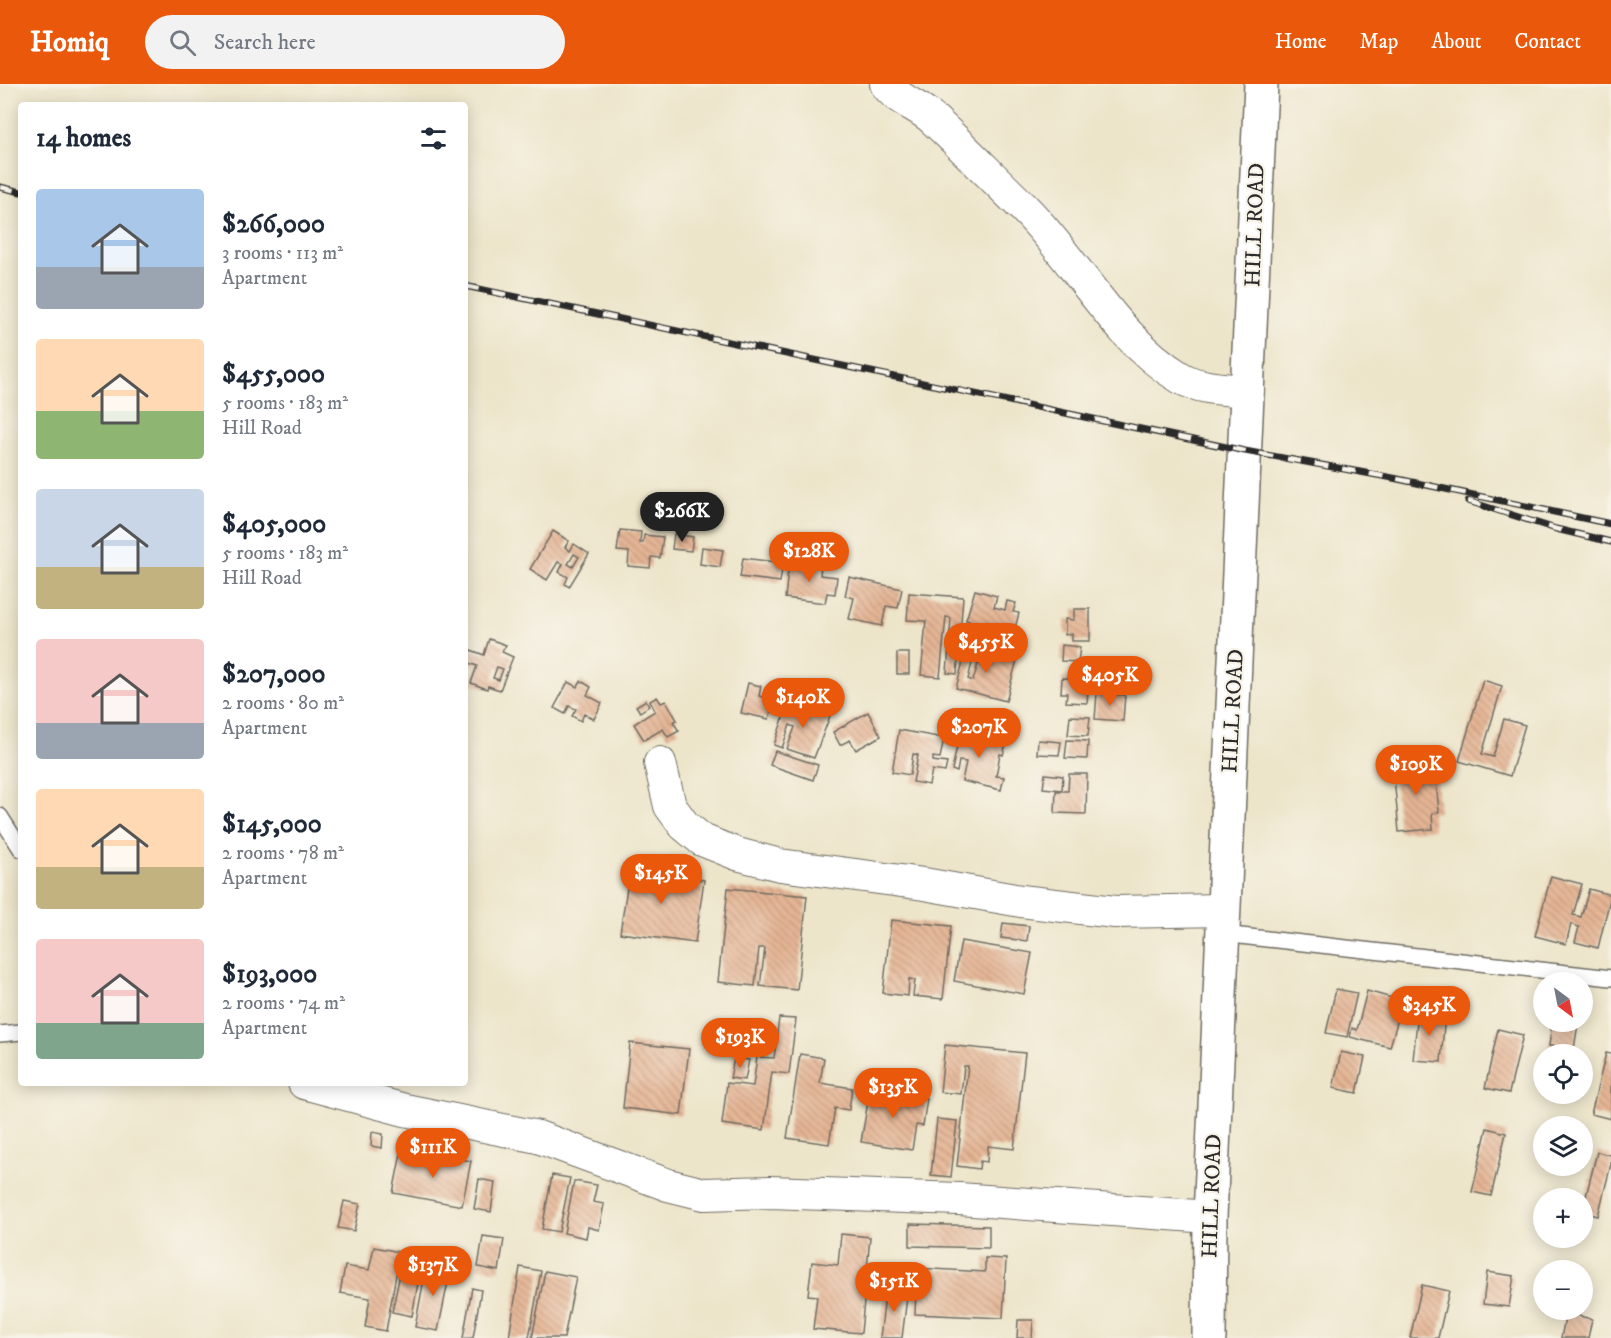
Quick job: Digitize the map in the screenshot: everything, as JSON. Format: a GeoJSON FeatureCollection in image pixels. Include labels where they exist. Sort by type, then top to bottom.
{"type":"FeatureCollection","features":[{"type":"Feature","properties":{"kind":"main road","name":"HILL ROAD"},"geometry":{"type":"LineString","coordinates":[[1209,1338],[1210,1217],[1261,84]]}},
{"type":"Feature","properties":{"kind":"street"},"geometry":{"type":"LineString","coordinates":[[886,84],[892,93],[933,119],[1026,210],[1062,250],[1107,309],[1154,358],[1182,379],[1192,383],[1248,391]]}},
{"type":"Feature","properties":{"kind":"street"},"geometry":{"type":"LineString","coordinates":[[660,763],[670,806],[684,825],[702,840],[737,854],[780,865],[924,884],[1021,901],[1224,922]]}},
{"type":"Feature","properties":{"kind":"street"},"geometry":{"type":"LineString","coordinates":[[315,1086],[405,1110],[538,1137],[668,1185],[704,1194],[770,1192],[959,1199],[1210,1217]]}},
{"type":"Feature","properties":{"kind":"lane"},"geometry":{"type":"LineString","coordinates":[[0,816],[18,844]]}},
{"type":"Feature","properties":{"kind":"lane"},"geometry":{"type":"LineString","coordinates":[[1224,922],[1611,978]]}},
{"type":"Feature","properties":{"kind":"lane"},"geometry":{"type":"LineString","coordinates":[[0,1034],[18,1032]]}},
{"type":"Feature","properties":{"kind":"building"},"geometry":{"type":"Polygon","coordinates":[[[620,530],[641,532],[640,543],[643,543],[644,535],[663,537],[660,558],[651,557],[650,568],[628,566],[629,552],[617,551],[620,530]]]}},
{"type":"Feature","properties":{"kind":"building"},"geometry":{"type":"Polygon","coordinates":[[[553,531],[569,541],[565,547],[570,551],[574,544],[589,554],[569,587],[565,584],[568,577],[559,572],[563,564],[558,562],[547,580],[530,569],[553,531]],[[574,554],[568,564],[573,567],[579,557],[574,554]]]}},
{"type":"Feature","properties":{"kind":"building"},"geometry":{"type":"Polygon","coordinates":[[[674,534],[693,537],[691,551],[672,549],[674,534]]]}},
{"type":"Feature","properties":{"kind":"building"},"geometry":{"type":"Polygon","coordinates":[[[702,547],[723,550],[720,567],[700,564],[702,547]]]}},
{"type":"Feature","properties":{"kind":"building"},"geometry":{"type":"Polygon","coordinates":[[[743,558],[783,563],[780,582],[740,577],[743,558]]]}},
{"type":"Feature","properties":{"kind":"building"},"geometry":{"type":"Polygon","coordinates":[[[789,561],[821,565],[820,575],[837,577],[835,594],[827,593],[825,603],[785,598],[789,561]]]}},
{"type":"Feature","properties":{"kind":"building"},"geometry":{"type":"Polygon","coordinates":[[[849,577],[902,589],[898,608],[886,606],[882,626],[849,619],[854,598],[845,596],[849,577]]]}},
{"type":"Feature","properties":{"kind":"building"},"geometry":{"type":"Polygon","coordinates":[[[975,590],[997,596],[994,607],[1005,610],[1007,601],[1016,603],[1013,612],[1019,613],[1014,632],[1004,629],[1001,640],[989,637],[992,627],[966,620],[975,590]]]}},
{"type":"Feature","properties":{"kind":"building"},"geometry":{"type":"Polygon","coordinates":[[[909,593],[963,597],[957,674],[947,673],[951,618],[946,617],[940,677],[921,675],[926,621],[907,620],[909,593]]]}},
{"type":"Feature","properties":{"kind":"building"},"geometry":{"type":"Polygon","coordinates":[[[1074,609],[1090,609],[1090,641],[1072,641],[1072,634],[1065,635],[1065,619],[1074,620],[1074,609]]]}},
{"type":"Feature","properties":{"kind":"building"},"geometry":{"type":"Polygon","coordinates":[[[489,639],[506,645],[502,652],[513,657],[500,690],[488,686],[487,689],[471,683],[477,666],[468,663],[471,650],[484,655],[489,639]],[[497,667],[493,678],[499,680],[503,669],[497,667]]]}},
{"type":"Feature","properties":{"kind":"building"},"geometry":{"type":"Polygon","coordinates":[[[1062,645],[1080,647],[1078,662],[1061,661],[1062,645]]]}},
{"type":"Feature","properties":{"kind":"building"},"geometry":{"type":"Polygon","coordinates":[[[967,647],[1017,660],[1006,701],[956,688],[967,647]],[[973,659],[968,679],[973,681],[979,660],[973,659]]]}},
{"type":"Feature","properties":{"kind":"building"},"geometry":{"type":"Polygon","coordinates":[[[897,653],[909,653],[909,674],[897,674],[897,653]]]}},
{"type":"Feature","properties":{"kind":"building"},"geometry":{"type":"Polygon","coordinates":[[[1062,678],[1089,679],[1087,703],[1066,702],[1067,693],[1061,693],[1062,678]]]}},
{"type":"Feature","properties":{"kind":"building"},"geometry":{"type":"Polygon","coordinates":[[[1483,680],[1502,686],[1482,754],[1493,757],[1504,719],[1525,725],[1510,776],[1459,761],[1483,680]]]}},
{"type":"Feature","properties":{"kind":"building"},"geometry":{"type":"Polygon","coordinates":[[[581,681],[591,687],[587,695],[602,703],[594,719],[584,714],[581,721],[572,716],[576,709],[569,706],[565,714],[554,708],[568,682],[577,687],[581,681]]]}},
{"type":"Feature","properties":{"kind":"building"},"geometry":{"type":"Polygon","coordinates":[[[748,683],[761,686],[759,696],[774,700],[769,719],[741,713],[748,683]]]}},
{"type":"Feature","properties":{"kind":"building"},"geometry":{"type":"Polygon","coordinates":[[[1097,693],[1125,695],[1123,721],[1095,719],[1097,693]]]}},
{"type":"Feature","properties":{"kind":"building"},"geometry":{"type":"Polygon","coordinates":[[[657,697],[661,703],[666,701],[677,720],[673,722],[679,731],[668,737],[663,729],[644,740],[634,724],[655,711],[650,701],[657,697]]]}},
{"type":"Feature","properties":{"kind":"building"},"geometry":{"type":"Polygon","coordinates":[[[646,700],[649,706],[640,712],[636,706],[646,700]]]}},
{"type":"Feature","properties":{"kind":"building"},"geometry":{"type":"Polygon","coordinates":[[[789,701],[830,716],[814,758],[787,749],[795,727],[790,725],[782,748],[774,745],[789,701]]]}},
{"type":"Feature","properties":{"kind":"building"},"geometry":{"type":"Polygon","coordinates":[[[868,712],[881,736],[856,750],[850,740],[840,745],[833,732],[868,712]]]}},
{"type":"Feature","properties":{"kind":"building"},"geometry":{"type":"Polygon","coordinates":[[[1070,716],[1090,717],[1088,736],[1068,735],[1070,716]]]}},
{"type":"Feature","properties":{"kind":"building"},"geometry":{"type":"Polygon","coordinates":[[[961,726],[977,729],[975,740],[991,744],[992,740],[1006,744],[1003,755],[1000,754],[996,776],[1004,777],[1001,790],[962,781],[966,762],[959,761],[957,772],[952,770],[961,726]]]}},
{"type":"Feature","properties":{"kind":"building"},"geometry":{"type":"Polygon","coordinates":[[[899,730],[944,738],[940,758],[933,757],[933,761],[947,763],[945,772],[932,770],[929,785],[913,782],[918,755],[913,754],[910,775],[892,772],[899,730]]]}},
{"type":"Feature","properties":{"kind":"building"},"geometry":{"type":"Polygon","coordinates":[[[1038,740],[1061,742],[1059,755],[1037,754],[1038,740]]]}},
{"type":"Feature","properties":{"kind":"building"},"geometry":{"type":"Polygon","coordinates":[[[1067,740],[1088,741],[1087,759],[1065,758],[1067,740]]]}},
{"type":"Feature","properties":{"kind":"building"},"geometry":{"type":"Polygon","coordinates":[[[775,751],[818,765],[813,780],[770,765],[775,751]]]}},
{"type":"Feature","properties":{"kind":"building"},"geometry":{"type":"Polygon","coordinates":[[[1434,762],[1439,812],[1432,813],[1433,829],[1399,832],[1393,766],[1434,762]]]}},
{"type":"Feature","properties":{"kind":"building"},"geometry":{"type":"Polygon","coordinates":[[[1045,774],[1063,776],[1062,790],[1043,788],[1045,774]]]}},
{"type":"Feature","properties":{"kind":"building"},"geometry":{"type":"Polygon","coordinates":[[[1069,774],[1087,774],[1086,814],[1055,813],[1056,791],[1068,791],[1069,774]]]}},
{"type":"Feature","properties":{"kind":"building"},"geometry":{"type":"Polygon","coordinates":[[[631,862],[658,866],[657,873],[704,880],[695,943],[620,933],[631,862]]]}},
{"type":"Feature","properties":{"kind":"building"},"geometry":{"type":"Polygon","coordinates":[[[1551,876],[1582,884],[1573,915],[1581,917],[1589,889],[1611,895],[1598,948],[1575,942],[1579,927],[1571,924],[1566,944],[1535,936],[1551,876]]]}},
{"type":"Feature","properties":{"kind":"building"},"geometry":{"type":"Polygon","coordinates":[[[728,888],[807,896],[797,990],[760,986],[765,948],[759,948],[755,986],[718,982],[728,888]]]}},
{"type":"Feature","properties":{"kind":"building"},"geometry":{"type":"Polygon","coordinates":[[[891,920],[951,926],[943,999],[913,996],[915,980],[909,979],[908,996],[883,993],[891,920]]]}},
{"type":"Feature","properties":{"kind":"building"},"geometry":{"type":"Polygon","coordinates":[[[1003,923],[1029,926],[1027,941],[1001,938],[1003,923]]]}},
{"type":"Feature","properties":{"kind":"building"},"geometry":{"type":"Polygon","coordinates":[[[961,941],[1032,953],[1024,994],[954,981],[961,941]]]}},
{"type":"Feature","properties":{"kind":"building"},"geometry":{"type":"Polygon","coordinates":[[[1336,989],[1357,993],[1347,1037],[1326,1033],[1336,989]]]}},
{"type":"Feature","properties":{"kind":"building"},"geometry":{"type":"Polygon","coordinates":[[[1367,991],[1403,1001],[1390,1047],[1350,1037],[1352,1028],[1357,1030],[1367,991]]]}},
{"type":"Feature","properties":{"kind":"building"},"geometry":{"type":"Polygon","coordinates":[[[1418,1011],[1445,1013],[1441,1062],[1413,1060],[1418,1011]]]}},
{"type":"Feature","properties":{"kind":"building"},"geometry":{"type":"Polygon","coordinates":[[[779,1018],[796,1019],[789,1074],[772,1072],[764,1130],[722,1124],[727,1083],[753,1086],[757,1057],[774,1058],[779,1018]]]}},
{"type":"Feature","properties":{"kind":"building"},"geometry":{"type":"Polygon","coordinates":[[[1498,1029],[1523,1035],[1509,1093],[1485,1088],[1498,1029]]]}},
{"type":"Feature","properties":{"kind":"building"},"geometry":{"type":"Polygon","coordinates":[[[1551,1032],[1577,1032],[1575,1044],[1549,1044],[1551,1032]]]}},
{"type":"Feature","properties":{"kind":"building"},"geometry":{"type":"Polygon","coordinates":[[[630,1043],[689,1049],[681,1115],[623,1108],[630,1043]]]}},
{"type":"Feature","properties":{"kind":"building"},"geometry":{"type":"Polygon","coordinates":[[[945,1045],[1025,1053],[1014,1149],[988,1146],[987,1162],[980,1161],[979,1169],[957,1166],[968,1066],[964,1066],[961,1094],[940,1092],[945,1045]]]}},
{"type":"Feature","properties":{"kind":"building"},"geometry":{"type":"Polygon","coordinates":[[[1341,1052],[1365,1057],[1357,1093],[1333,1088],[1341,1052]]]}},
{"type":"Feature","properties":{"kind":"building"},"geometry":{"type":"Polygon","coordinates":[[[1606,1053],[1611,1054],[1611,1119],[1591,1114],[1606,1053]]]}},
{"type":"Feature","properties":{"kind":"building"},"geometry":{"type":"Polygon","coordinates":[[[800,1054],[824,1058],[820,1083],[852,1088],[849,1110],[835,1108],[829,1144],[787,1138],[800,1054]]]}},
{"type":"Feature","properties":{"kind":"building"},"geometry":{"type":"Polygon","coordinates":[[[734,1058],[749,1060],[745,1080],[730,1078],[734,1058]]]}},
{"type":"Feature","properties":{"kind":"building"},"geometry":{"type":"Polygon","coordinates":[[[870,1090],[927,1098],[923,1126],[916,1125],[912,1150],[861,1142],[870,1090]]]}},
{"type":"Feature","properties":{"kind":"building"},"geometry":{"type":"Polygon","coordinates":[[[937,1119],[957,1121],[951,1177],[931,1175],[937,1119]]]}},
{"type":"Feature","properties":{"kind":"building"},"geometry":{"type":"Polygon","coordinates":[[[1487,1128],[1506,1133],[1491,1196],[1472,1192],[1487,1128]]]}},
{"type":"Feature","properties":{"kind":"building"},"geometry":{"type":"Polygon","coordinates":[[[372,1132],[383,1134],[382,1148],[371,1146],[372,1132]]]}},
{"type":"Feature","properties":{"kind":"building"},"geometry":{"type":"Polygon","coordinates":[[[1597,1152],[1611,1155],[1611,1164],[1598,1216],[1593,1215],[1593,1188],[1588,1188],[1591,1176],[1593,1176],[1597,1152]]]}},
{"type":"Feature","properties":{"kind":"building"},"geometry":{"type":"Polygon","coordinates":[[[401,1153],[444,1161],[445,1156],[471,1161],[462,1206],[393,1193],[401,1153]]]}},
{"type":"Feature","properties":{"kind":"building"},"geometry":{"type":"Polygon","coordinates":[[[552,1175],[570,1178],[559,1232],[542,1229],[552,1175]]]}},
{"type":"Feature","properties":{"kind":"building"},"geometry":{"type":"Polygon","coordinates":[[[479,1179],[495,1182],[491,1212],[474,1209],[479,1179]]]}},
{"type":"Feature","properties":{"kind":"building"},"geometry":{"type":"Polygon","coordinates":[[[574,1181],[597,1185],[593,1202],[604,1204],[599,1230],[588,1227],[586,1238],[564,1233],[574,1181]]]}},
{"type":"Feature","properties":{"kind":"building"},"geometry":{"type":"Polygon","coordinates":[[[344,1201],[360,1204],[354,1231],[338,1228],[344,1201]]]}},
{"type":"Feature","properties":{"kind":"building"},"geometry":{"type":"Polygon","coordinates":[[[910,1224],[989,1226],[989,1248],[910,1246],[910,1224]]]}},
{"type":"Feature","properties":{"kind":"building"},"geometry":{"type":"Polygon","coordinates":[[[841,1234],[870,1237],[861,1333],[813,1329],[817,1296],[808,1295],[812,1262],[838,1265],[841,1234]]]}},
{"type":"Feature","properties":{"kind":"building"},"geometry":{"type":"Polygon","coordinates":[[[483,1236],[504,1239],[499,1271],[478,1267],[483,1236]]]}},
{"type":"Feature","properties":{"kind":"building"},"geometry":{"type":"Polygon","coordinates":[[[374,1247],[400,1252],[386,1331],[365,1327],[370,1298],[340,1293],[345,1266],[369,1270],[374,1247]]]}},
{"type":"Feature","properties":{"kind":"building"},"geometry":{"type":"Polygon","coordinates":[[[985,1258],[1006,1259],[1003,1318],[915,1314],[917,1268],[985,1272],[985,1258]]]}},
{"type":"Feature","properties":{"kind":"building"},"geometry":{"type":"Polygon","coordinates":[[[427,1263],[451,1267],[438,1331],[415,1327],[427,1263]]]}},
{"type":"Feature","properties":{"kind":"building"},"geometry":{"type":"Polygon","coordinates":[[[402,1264],[421,1267],[412,1316],[392,1312],[402,1264]]]}},
{"type":"Feature","properties":{"kind":"building"},"geometry":{"type":"Polygon","coordinates":[[[520,1267],[541,1271],[529,1338],[509,1338],[520,1267]]]}},
{"type":"Feature","properties":{"kind":"building"},"geometry":{"type":"Polygon","coordinates":[[[545,1271],[576,1277],[564,1338],[532,1338],[545,1271]]]}},
{"type":"Feature","properties":{"kind":"building"},"geometry":{"type":"Polygon","coordinates":[[[1487,1272],[1514,1276],[1509,1307],[1483,1304],[1487,1272]]]}},
{"type":"Feature","properties":{"kind":"building"},"geometry":{"type":"Polygon","coordinates":[[[1422,1285],[1449,1291],[1438,1338],[1410,1338],[1422,1285]]]}},
{"type":"Feature","properties":{"kind":"building"},"geometry":{"type":"Polygon","coordinates":[[[886,1287],[908,1289],[902,1338],[880,1338],[886,1287]]]}},
{"type":"Feature","properties":{"kind":"building"},"geometry":{"type":"Polygon","coordinates":[[[472,1288],[481,1290],[473,1338],[463,1338],[472,1288]]]}},
{"type":"Feature","properties":{"kind":"building"},"geometry":{"type":"Polygon","coordinates":[[[1018,1320],[1033,1320],[1032,1338],[1017,1338],[1018,1320]]]}},
{"type":"Feature","properties":{"kind":"building"},"geometry":{"type":"Polygon","coordinates":[[[1565,1320],[1592,1320],[1588,1338],[1561,1338],[1565,1320]]]}},
{"type":"Feature","properties":{"kind":"railway"},"geometry":{"type":"LineString","coordinates":[[0,187],[18,191]]}},
{"type":"Feature","properties":{"kind":"railway"},"geometry":{"type":"LineString","coordinates":[[468,287],[1245,451],[1393,478],[1611,524]]}},
{"type":"Feature","properties":{"kind":"railway"},"geometry":{"type":"LineString","coordinates":[[1468,501],[1556,529],[1611,542]]}}]}
